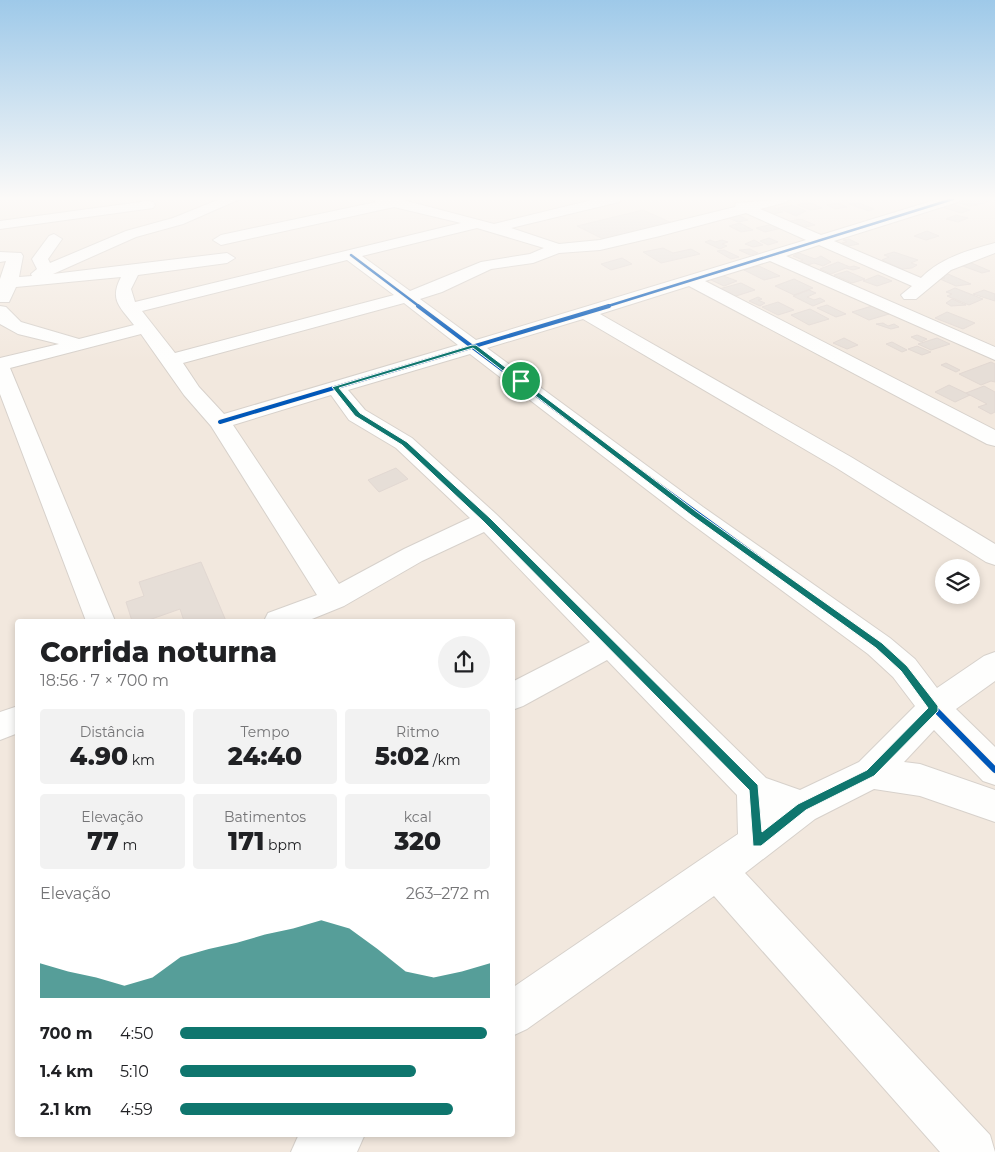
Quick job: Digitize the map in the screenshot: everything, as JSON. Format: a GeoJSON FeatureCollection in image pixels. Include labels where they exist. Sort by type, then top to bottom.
{"type":"FeatureCollection","features":[{"type":"Feature","properties":{"kind":"street"},"geometry":{"type":"LineString","coordinates":[[45,253],[40,259],[45,270]]}},
{"type":"Feature","properties":{"kind":"street"},"geometry":{"type":"LineString","coordinates":[[30,281],[45,270],[86,253]]}},
{"type":"Feature","properties":{"kind":"street"},"geometry":{"type":"LineString","coordinates":[[131,308],[360,253]]}},
{"type":"Feature","properties":{"kind":"street"},"geometry":{"type":"LineString","coordinates":[[171,360],[408,297],[436,288],[478,268],[533,258],[546,253]]}},
{"type":"Feature","properties":{"kind":"street"},"geometry":{"type":"LineString","coordinates":[[220,422],[783,253]]}},
{"type":"Feature","properties":{"kind":"street"},"geometry":{"type":"LineString","coordinates":[[850,253],[924,285]]}},
{"type":"Feature","properties":{"kind":"street"},"geometry":{"type":"LineString","coordinates":[[888,306],[916,292],[934,274],[950,265],[982,253]]}},
{"type":"Feature","properties":{"kind":"street"},"geometry":{"type":"LineString","coordinates":[[351,255],[694,513],[879,646],[904,668],[934,708],[995,770]]}},
{"type":"Feature","properties":{"kind":"street"},"geometry":{"type":"LineString","coordinates":[[0,257],[15,256],[5,284],[0,310],[8,322],[31,332],[69,340],[77,345]]}},
{"type":"Feature","properties":{"kind":"street"},"geometry":{"type":"LineString","coordinates":[[773,256],[995,354]]}},
{"type":"Feature","properties":{"kind":"street"},"geometry":{"type":"LineString","coordinates":[[5,284],[132,271],[227,258]]}},
{"type":"Feature","properties":{"kind":"street"},"geometry":{"type":"LineString","coordinates":[[132,271],[123,289],[124,300],[171,360],[190,391],[220,422],[334,600]]}},
{"type":"Feature","properties":{"kind":"street"},"geometry":{"type":"LineString","coordinates":[[690,280],[995,439]]}},
{"type":"Feature","properties":{"kind":"street"},"geometry":{"type":"LineString","coordinates":[[585,313],[780,424],[926,511],[995,556]]}},
{"type":"Feature","properties":{"kind":"street"},"geometry":{"type":"LineString","coordinates":[[0,364],[145,328]]}},
{"type":"Feature","properties":{"kind":"street"},"geometry":{"type":"LineString","coordinates":[[967,342],[995,331]]}},
{"type":"Feature","properties":{"kind":"street"},"geometry":{"type":"LineString","coordinates":[[0,368],[99,619]]}},
{"type":"Feature","properties":{"kind":"street"},"geometry":{"type":"LineString","coordinates":[[335,387],[357,415],[404,443],[487,520],[754,789],[802,807]]}},
{"type":"Feature","properties":{"kind":"street"},"geometry":{"type":"LineString","coordinates":[[283,619],[334,600],[404,560],[487,520]]}},
{"type":"Feature","properties":{"kind":"street"},"geometry":{"type":"LineString","coordinates":[[515,695],[610,645]]}},
{"type":"Feature","properties":{"kind":"street"},"geometry":{"type":"LineString","coordinates":[[515,1012],[757,842],[802,807],[870,773],[934,708],[995,664]]}},
{"type":"Feature","properties":{"kind":"street"},"geometry":{"type":"LineString","coordinates":[[0,726],[15,720]]}},
{"type":"Feature","properties":{"kind":"street"},"geometry":{"type":"LineString","coordinates":[[870,773],[920,780],[995,806]]}},
{"type":"Feature","properties":{"kind":"street"},"geometry":{"type":"LineString","coordinates":[[754,789],[757,842]]}},
{"type":"Feature","properties":{"kind":"street"},"geometry":{"type":"LineString","coordinates":[[716,871],[973,1152]]}},
{"type":"Feature","properties":{"kind":"street"},"geometry":{"type":"LineString","coordinates":[[314,1152],[336,1137]]}},
{"type":"Feature","properties":{"kind":"shaded area"},"geometry":{"type":"Polygon","coordinates":[[[0,253],[995,253],[995,1152],[0,1152],[0,253]]]}},
{"type":"Feature","properties":{"kind":"building"},"geometry":{"type":"Polygon","coordinates":[[[644,253],[700,254],[661,263],[644,253]]]}},
{"type":"Feature","properties":{"kind":"building"},"geometry":{"type":"Polygon","coordinates":[[[720,253],[730,253],[739,257],[731,259],[720,253]]]}},
{"type":"Feature","properties":{"kind":"building"},"geometry":{"type":"Polygon","coordinates":[[[799,253],[815,259],[821,256],[831,262],[823,266],[814,263],[808,265],[798,262],[803,260],[793,256],[799,253]]]}},
{"type":"Feature","properties":{"kind":"building"},"geometry":{"type":"Polygon","coordinates":[[[896,253],[918,260],[911,263],[917,265],[912,268],[902,269],[882,260],[889,257],[884,255],[896,253]]]}},
{"type":"Feature","properties":{"kind":"building"},"geometry":{"type":"Polygon","coordinates":[[[622,258],[632,264],[611,270],[601,264],[622,258]]]}},
{"type":"Feature","properties":{"kind":"building"},"geometry":{"type":"Polygon","coordinates":[[[838,262],[850,267],[860,268],[853,270],[846,268],[831,274],[820,269],[838,262]]]}},
{"type":"Feature","properties":{"kind":"building"},"geometry":{"type":"Polygon","coordinates":[[[969,262],[990,271],[982,273],[960,265],[969,262]]]}},
{"type":"Feature","properties":{"kind":"building"},"geometry":{"type":"Polygon","coordinates":[[[759,266],[780,276],[764,280],[744,270],[759,266]]]}},
{"type":"Feature","properties":{"kind":"building"},"geometry":{"type":"Polygon","coordinates":[[[847,271],[865,279],[852,283],[834,275],[847,271]]]}},
{"type":"Feature","properties":{"kind":"building"},"geometry":{"type":"Polygon","coordinates":[[[948,274],[971,284],[956,286],[940,279],[945,278],[941,276],[948,274]]]}},
{"type":"Feature","properties":{"kind":"building"},"geometry":{"type":"Polygon","coordinates":[[[721,275],[737,281],[724,286],[709,279],[721,275]]]}},
{"type":"Feature","properties":{"kind":"building"},"geometry":{"type":"Polygon","coordinates":[[[878,275],[892,281],[877,286],[863,281],[878,275]]]}},
{"type":"Feature","properties":{"kind":"building"},"geometry":{"type":"Polygon","coordinates":[[[794,279],[813,288],[794,295],[775,286],[794,279]]]}},
{"type":"Feature","properties":{"kind":"building"},"geometry":{"type":"Polygon","coordinates":[[[741,283],[755,290],[733,297],[719,289],[741,283]]]}},
{"type":"Feature","properties":{"kind":"building"},"geometry":{"type":"Polygon","coordinates":[[[955,288],[983,299],[969,305],[947,296],[952,294],[946,292],[955,288]]]}},
{"type":"Feature","properties":{"kind":"building"},"geometry":{"type":"Polygon","coordinates":[[[809,290],[816,293],[807,297],[814,300],[820,298],[825,301],[813,306],[793,296],[809,290]]]}},
{"type":"Feature","properties":{"kind":"building"},"geometry":{"type":"Polygon","coordinates":[[[984,290],[995,294],[995,301],[973,294],[984,290]]]}},
{"type":"Feature","properties":{"kind":"building"},"geometry":{"type":"Polygon","coordinates":[[[758,297],[762,299],[758,300],[765,303],[760,306],[749,301],[758,297]]]}},
{"type":"Feature","properties":{"kind":"building"},"geometry":{"type":"Polygon","coordinates":[[[952,299],[966,305],[951,306],[946,303],[952,299]]]}},
{"type":"Feature","properties":{"kind":"building"},"geometry":{"type":"Polygon","coordinates":[[[778,302],[794,310],[778,315],[762,307],[778,302]]]}},
{"type":"Feature","properties":{"kind":"building"},"geometry":{"type":"Polygon","coordinates":[[[827,305],[846,314],[836,317],[817,308],[827,305]]]}},
{"type":"Feature","properties":{"kind":"building"},"geometry":{"type":"Polygon","coordinates":[[[872,306],[889,314],[869,320],[852,312],[872,306]]]}},
{"type":"Feature","properties":{"kind":"building"},"geometry":{"type":"Polygon","coordinates":[[[810,309],[829,319],[809,325],[791,315],[810,309]]]}},
{"type":"Feature","properties":{"kind":"building"},"geometry":{"type":"Polygon","coordinates":[[[947,312],[975,323],[963,329],[935,318],[947,312]]]}},
{"type":"Feature","properties":{"kind":"building"},"geometry":{"type":"Polygon","coordinates":[[[883,323],[888,326],[894,324],[899,327],[891,329],[876,324],[883,323]]]}},
{"type":"Feature","properties":{"kind":"building"},"geometry":{"type":"Polygon","coordinates":[[[917,335],[927,339],[921,342],[911,337],[917,335]]]}},
{"type":"Feature","properties":{"kind":"building"},"geometry":{"type":"Polygon","coordinates":[[[844,338],[858,345],[847,349],[833,343],[844,338]]]}},
{"type":"Feature","properties":{"kind":"building"},"geometry":{"type":"Polygon","coordinates":[[[937,338],[950,344],[931,350],[918,344],[937,338]]]}},
{"type":"Feature","properties":{"kind":"building"},"geometry":{"type":"Polygon","coordinates":[[[892,342],[907,350],[902,352],[886,344],[892,342]]]}},
{"type":"Feature","properties":{"kind":"building"},"geometry":{"type":"Polygon","coordinates":[[[917,346],[931,352],[922,355],[908,349],[917,346]]]}},
{"type":"Feature","properties":{"kind":"building"},"geometry":{"type":"Polygon","coordinates":[[[991,362],[995,364],[995,382],[991,381],[981,385],[959,374],[991,362]]]}},
{"type":"Feature","properties":{"kind":"building"},"geometry":{"type":"Polygon","coordinates":[[[946,363],[960,370],[956,372],[941,365],[946,363]]]}},
{"type":"Feature","properties":{"kind":"building"},"geometry":{"type":"Polygon","coordinates":[[[949,385],[970,395],[955,402],[935,392],[949,385]]]}},
{"type":"Feature","properties":{"kind":"building"},"geometry":{"type":"Polygon","coordinates":[[[984,386],[995,392],[995,412],[991,414],[978,407],[987,404],[966,393],[984,386]]]}},
{"type":"Feature","properties":{"kind":"building"},"geometry":{"type":"Polygon","coordinates":[[[396,468],[408,479],[379,492],[368,480],[396,468]]]}},
{"type":"Feature","properties":{"kind":"building"},"geometry":{"type":"Polygon","coordinates":[[[201,562],[225,619],[183,619],[180,609],[152,619],[131,619],[126,602],[144,596],[139,582],[201,562]]]}},
{"type":"Feature","properties":{"kind":"cycle path"},"geometry":{"type":"LineString","coordinates":[[220,422],[779,253]]}},
{"type":"Feature","properties":{"kind":"cycle path"},"geometry":{"type":"LineString","coordinates":[[351,255],[694,513],[879,646],[904,668],[934,708],[995,770]]}},
{"type":"Feature","properties":{"kind":"route"},"geometry":{"type":"LineString","coordinates":[[474,346],[521,381],[694,513],[879,646],[904,668],[934,708],[870,773],[802,807],[757,842],[754,789],[487,520],[404,443],[357,415],[335,387],[474,346]]}}]}
